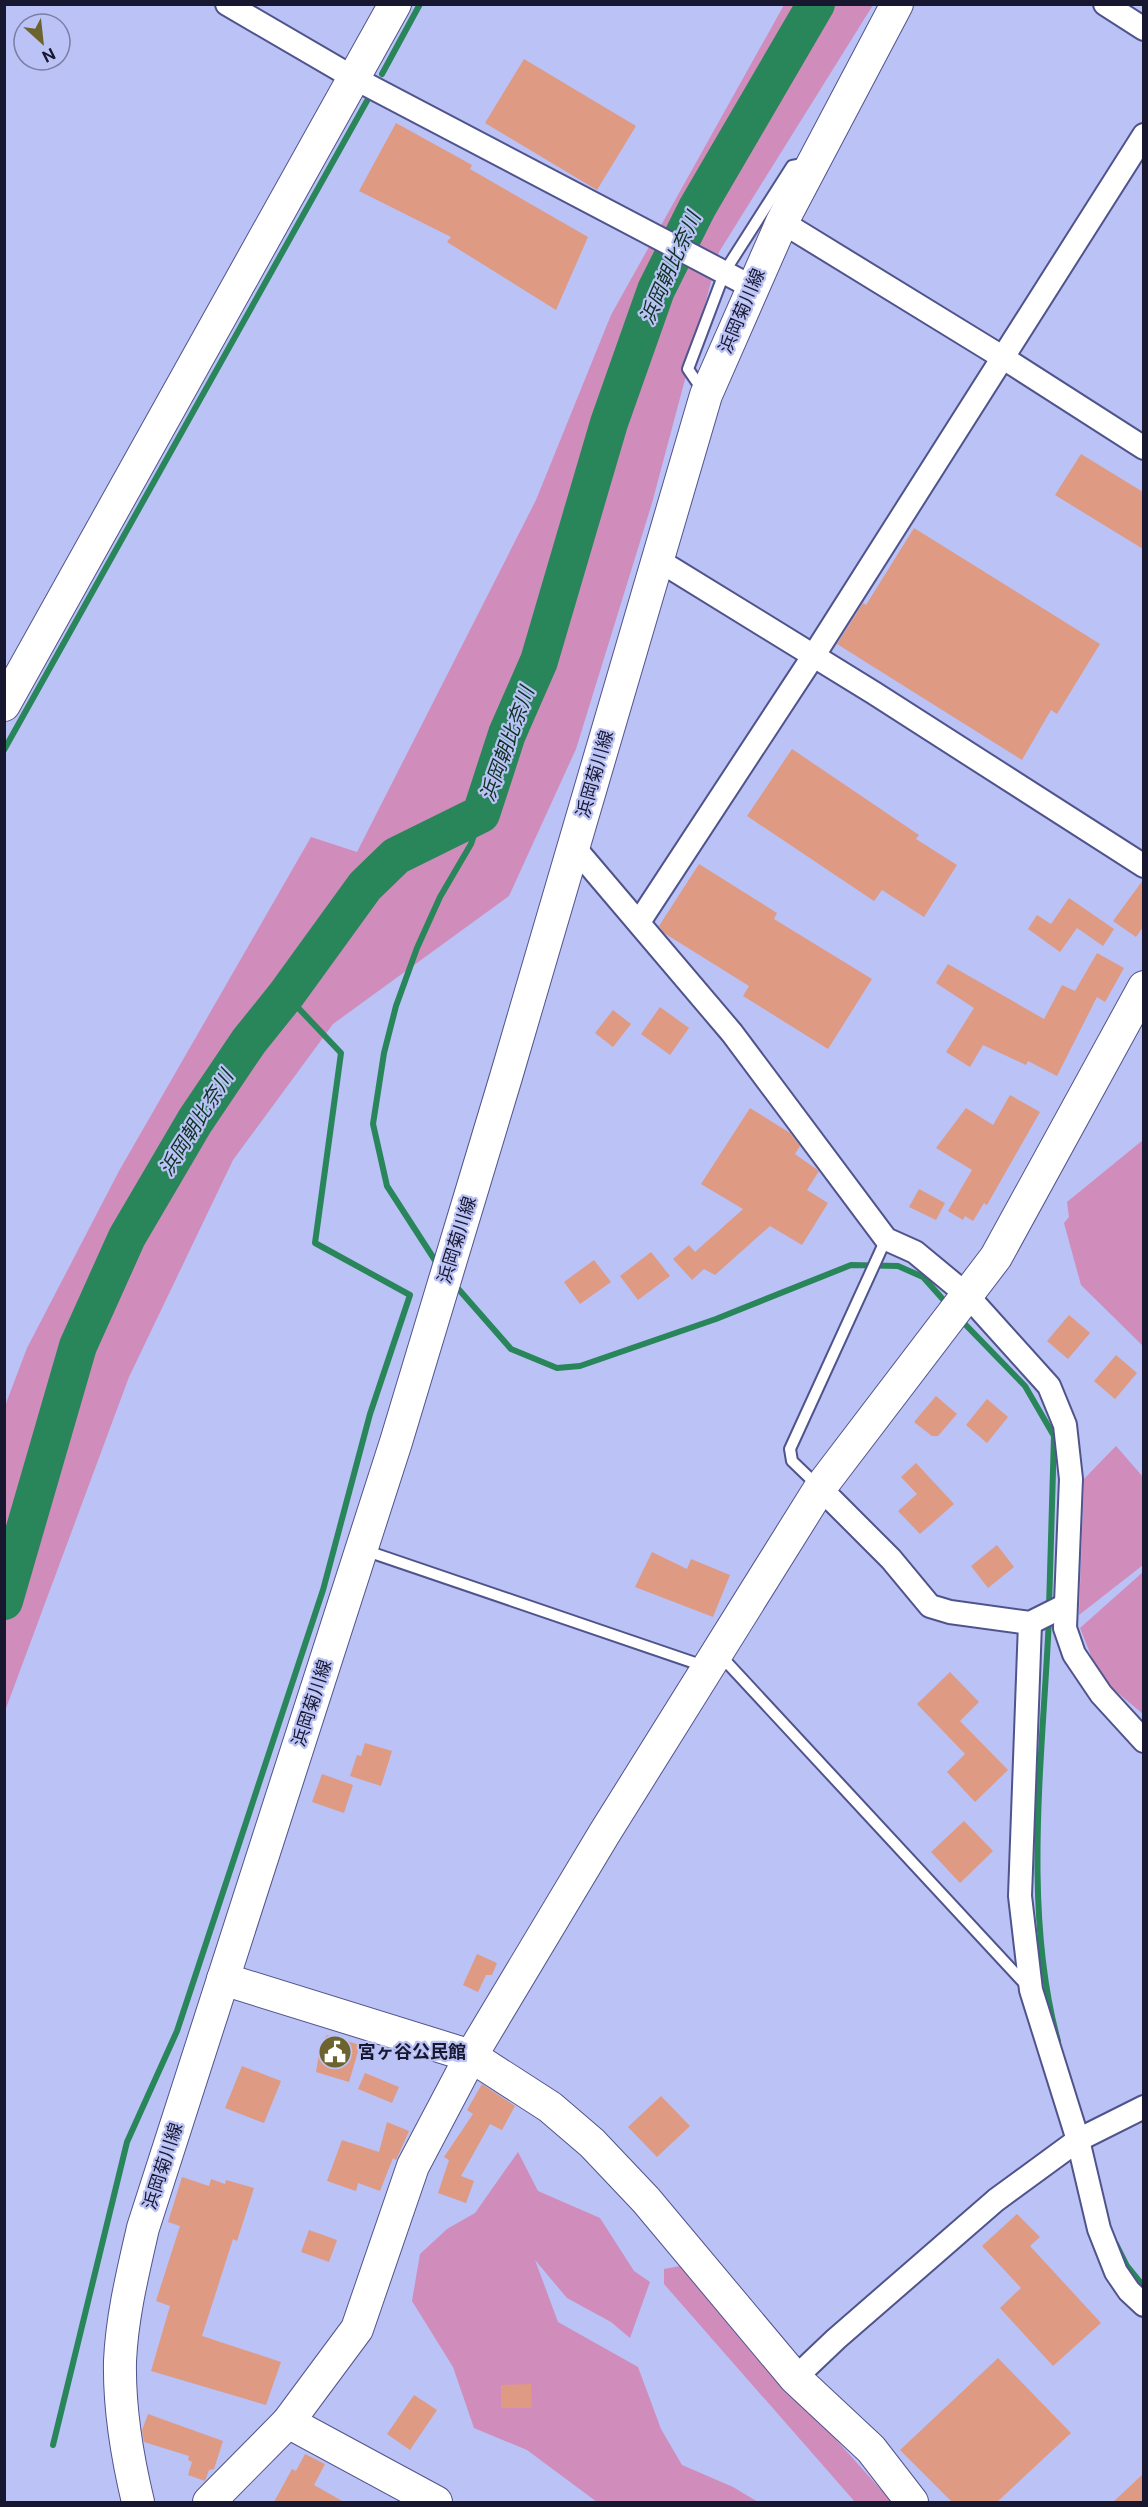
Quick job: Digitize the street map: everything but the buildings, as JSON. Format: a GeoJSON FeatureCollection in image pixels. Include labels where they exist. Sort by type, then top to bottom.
{"type":"FeatureCollection","features":[{"type":"Feature","properties":{"kind":"street"},"geometry":{"type":"LineString","coordinates":[[227,4],[354,78],[752,287]]}},
{"type":"Feature","properties":{"kind":"street"},"geometry":{"type":"LineString","coordinates":[[4,705],[395,4]]}},
{"type":"Feature","properties":{"kind":"street","name":"浜岡菊川線"},"geometry":{"type":"LineString","coordinates":[[138,2502],[121,2405],[120,2360],[129,2293],[143,2228],[361,1549],[574,847],[706,395],[782,222],[897,4]]}},
{"type":"Feature","properties":{"kind":"street"},"geometry":{"type":"LineString","coordinates":[[1105,4],[1143,29]]}},
{"type":"Feature","properties":{"kind":"street"},"geometry":{"type":"LineString","coordinates":[[639,922],[814,656],[1143,135]]}},
{"type":"Feature","properties":{"kind":"street"},"geometry":{"type":"LineString","coordinates":[[782,222],[1002,357],[1143,448]]}},
{"type":"Feature","properties":{"kind":"street"},"geometry":{"type":"LineString","coordinates":[[658,560],[814,656],[1143,866]]}},
{"type":"Feature","properties":{"kind":"street"},"geometry":{"type":"LineString","coordinates":[[574,847],[732,1033],[886,1239],[915,1252],[967,1295],[1049,1386],[1065,1425],[1071,1479],[1064,1606],[1065,1628],[1074,1654],[1101,1694],[1143,1741]]}},
{"type":"Feature","properties":{"kind":"street"},"geometry":{"type":"LineString","coordinates":[[209,2502],[288,2422],[357,2328],[413,2166],[471,2056],[604,1834],[820,1488],[996,1257],[1143,987]]}},
{"type":"Feature","properties":{"kind":"street"},"geometry":{"type":"LineString","coordinates":[[820,1488],[891,1559],[930,1606],[950,1612],[1030,1623],[1064,1606]]}},
{"type":"Feature","properties":{"kind":"street"},"geometry":{"type":"LineString","coordinates":[[1030,1623],[1020,1896],[1031,1990],[1078,2140],[1099,2229],[1116,2272],[1129,2291],[1143,2305]]}},
{"type":"Feature","properties":{"kind":"street"},"geometry":{"type":"LineString","coordinates":[[223,1978],[471,2056],[550,2107],[592,2144],[646,2200],[795,2378],[871,2449],[912,2502]]}},
{"type":"Feature","properties":{"kind":"street"},"geometry":{"type":"LineString","coordinates":[[795,2378],[836,2339],[996,2200],[1078,2140],[1143,2107]]}},
{"type":"Feature","properties":{"kind":"street"},"geometry":{"type":"LineString","coordinates":[[288,2422],[436,2502]]}},
{"type":"Feature","properties":{"kind":"lane"},"geometry":{"type":"LineString","coordinates":[[706,395],[688,369],[725,271],[792,166],[812,162]]}},
{"type":"Feature","properties":{"kind":"lane"},"geometry":{"type":"LineString","coordinates":[[820,1488],[792,1461],[790,1449],[886,1239]]}},
{"type":"Feature","properties":{"kind":"lane"},"geometry":{"type":"LineString","coordinates":[[361,1549],[714,1660],[1031,1990]]}},
{"type":"Feature","properties":{"kind":"shaded area"},"geometry":{"type":"Polygon","coordinates":[[[784,5],[873,5],[719,252],[652,503],[576,749],[509,896],[333,1024],[233,1160],[129,1377],[5,1711],[5,1406],[27,1348],[119,1171],[311,837],[357,852],[536,500],[611,315],[784,5]]]}},
{"type":"Feature","properties":{"kind":"shaded area"},"geometry":{"type":"Polygon","coordinates":[[[1143,1140],[1143,1346],[1081,1285],[1064,1223],[1069,1217],[1067,1202],[1143,1140]]]}},
{"type":"Feature","properties":{"kind":"shaded area"},"geometry":{"type":"Polygon","coordinates":[[[1116,1446],[1143,1477],[1143,1565],[1079,1615],[1084,1479],[1116,1446]]]}},
{"type":"Feature","properties":{"kind":"shaded area"},"geometry":{"type":"Polygon","coordinates":[[[1143,1572],[1143,1714],[1100,1678],[1080,1628],[1143,1572]]]}},
{"type":"Feature","properties":{"kind":"shaded area"},"geometry":{"type":"Polygon","coordinates":[[[518,2152],[538,2191],[600,2218],[634,2271],[650,2282],[630,2338],[611,2322],[567,2298],[535,2260],[558,2322],[638,2367],[661,2429],[682,2465],[733,2487],[758,2502],[597,2502],[527,2450],[474,2428],[453,2367],[412,2301],[420,2254],[447,2229],[475,2213],[518,2152]]]}},
{"type":"Feature","properties":{"kind":"shaded area"},"geometry":{"type":"Polygon","coordinates":[[[680,2266],[892,2502],[855,2502],[664,2284],[664,2269],[680,2266]]]}},
{"type":"Feature","properties":{"kind":"waterway"},"geometry":{"type":"LineString","coordinates":[[382,74],[420,4]]}},
{"type":"Feature","properties":{"kind":"waterway","name":"浜岡朝比奈川"},"geometry":{"type":"LineString","coordinates":[[4,1601],[78,1346],[127,1237],[195,1121],[249,1041],[286,995],[365,886],[396,856],[481,814],[507,734],[539,661],[609,423],[656,290],[697,208],[816,4]]}},
{"type":"Feature","properties":{"kind":"waterway"},"geometry":{"type":"LineString","coordinates":[[4,750],[368,99]]}},
{"type":"Feature","properties":{"kind":"waterway"},"geometry":{"type":"LineString","coordinates":[[438,1265],[387,1186],[373,1124],[384,1053],[396,1006],[417,948],[440,897],[471,844],[481,814]]}},
{"type":"Feature","properties":{"kind":"waterway"},"geometry":{"type":"LineString","coordinates":[[53,2445],[127,2142],[177,2031],[323,1590],[370,1414],[410,1295],[315,1243],[341,1053],[286,995]]}},
{"type":"Feature","properties":{"kind":"waterway"},"geometry":{"type":"LineString","coordinates":[[454,1284],[511,1349],[557,1368],[580,1366],[716,1319],[851,1265],[898,1266],[923,1277],[948,1305]]}},
{"type":"Feature","properties":{"kind":"waterway"},"geometry":{"type":"LineString","coordinates":[[960,1319],[1025,1386],[1054,1436],[1049,1608]]}},
{"type":"Feature","properties":{"kind":"waterway"},"geometry":{"type":"LineString","coordinates":[[1049,1618],[1040,1777],[1038,1885],[1047,1991],[1058,2041]]}},
{"type":"Feature","properties":{"kind":"waterway"},"geometry":{"type":"LineString","coordinates":[[1116,2244],[1127,2266],[1144,2287]]}},
{"type":"Feature","properties":{"kind":"place","name":"宮ヶ谷公民館"},"geometry":{"type":"Point","coordinates":[335,2052]}}]}
